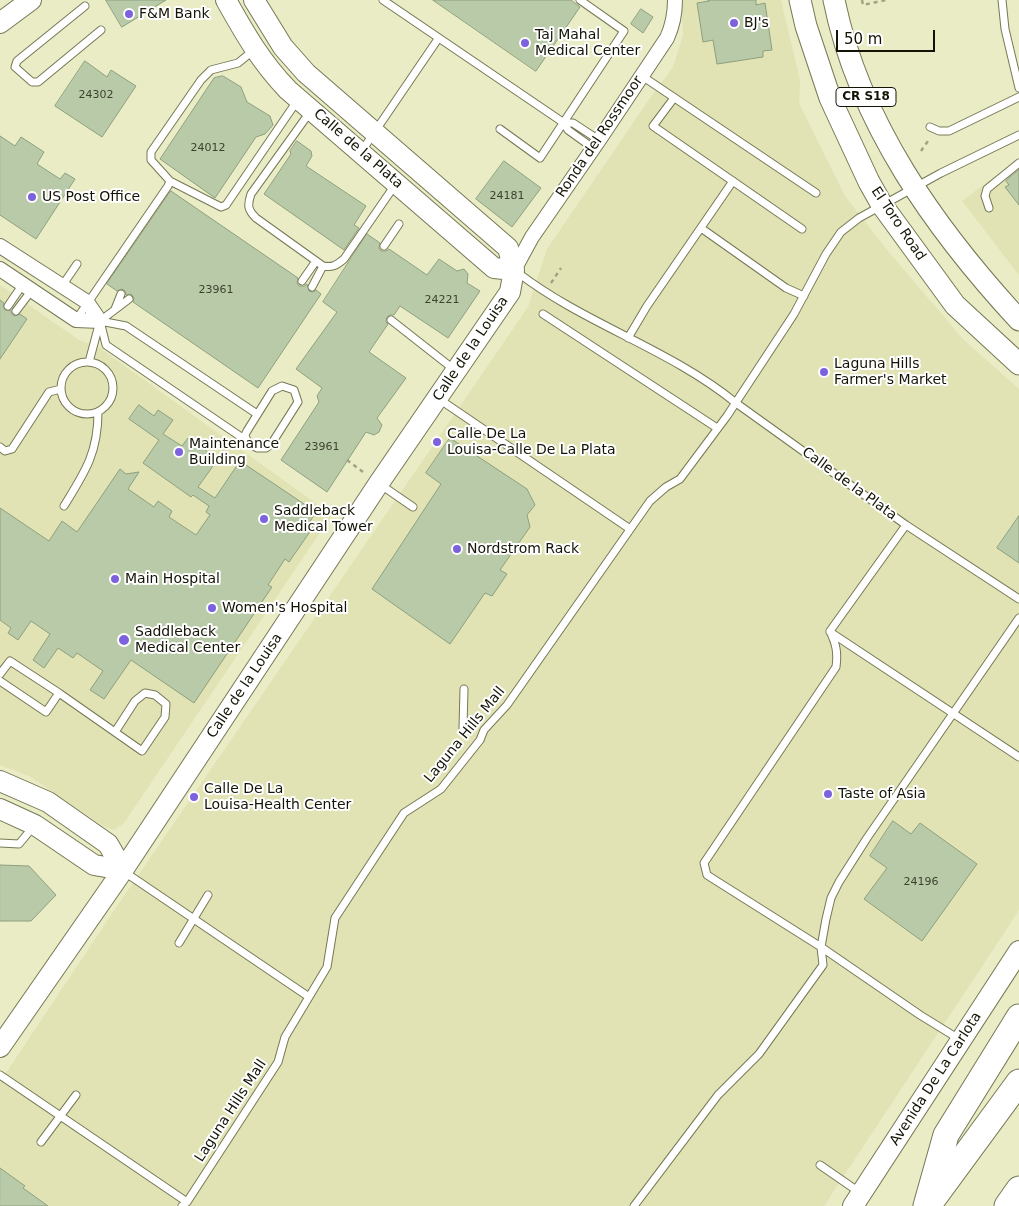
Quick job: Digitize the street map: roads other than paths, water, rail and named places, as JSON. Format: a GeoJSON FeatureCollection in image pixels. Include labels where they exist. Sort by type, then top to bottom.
{"type":"FeatureCollection","features":[{"type":"Feature","properties":{"kind":"highway"},"geometry":{"type":"LineString","coordinates":[[927,1206],[946,1135],[1019,1017]]}},
{"type":"Feature","properties":{"kind":"highway"},"geometry":{"type":"LineString","coordinates":[[927,1206],[1019,1082]]}},
{"type":"Feature","properties":{"kind":"highway"},"geometry":{"type":"LineString","coordinates":[[1007,1206],[1019,1189]]}},
{"type":"Feature","properties":{"kind":"main road","name":"El Toro Road"},"geometry":{"type":"LineString","coordinates":[[800,0],[806,26],[830,98],[869,182],[882,205],[955,305],[1019,364]]}},
{"type":"Feature","properties":{"kind":"main road","name":"CR S18"},"geometry":{"type":"LineString","coordinates":[[834,0],[848,52],[863,91],[914,188],[974,270],[1019,320]]}},
{"type":"Feature","properties":{"kind":"street"},"geometry":{"type":"LineString","coordinates":[[0,23],[31,0]]}},
{"type":"Feature","properties":{"kind":"street","name":"Calle de la Plata"},"geometry":{"type":"LineString","coordinates":[[230,2],[254,50],[275,76],[360,154],[494,268],[514,270],[508,248],[306,73],[283,47],[254,0]]}},
{"type":"Feature","properties":{"kind":"street","name":"Ronda del Rossmoor"},"geometry":{"type":"LineString","coordinates":[[514,270],[532,237],[642,76],[672,28],[675,15],[675,0]]}},
{"type":"Feature","properties":{"kind":"street"},"geometry":{"type":"LineString","coordinates":[[0,246],[87,302],[100,321]]}},
{"type":"Feature","properties":{"kind":"street"},"geometry":{"type":"LineString","coordinates":[[0,269],[76,320],[100,321]]}},
{"type":"Feature","properties":{"kind":"street","name":"Calle de la Louisa"},"geometry":{"type":"LineString","coordinates":[[0,1047],[123,870],[371,478],[437,398],[508,296],[514,270]]}},
{"type":"Feature","properties":{"kind":"street"},"geometry":{"type":"LineString","coordinates":[[0,781],[48,802],[108,844],[123,870]]}},
{"type":"Feature","properties":{"kind":"street"},"geometry":{"type":"LineString","coordinates":[[0,808],[34,825],[94,865],[123,870]]}},
{"type":"Feature","properties":{"kind":"street","name":"Avenida De La Carlota"},"geometry":{"type":"LineString","coordinates":[[857,1200],[1019,951]]}},
{"type":"Feature","properties":{"kind":"lane"},"geometry":{"type":"LineString","coordinates":[[383,0],[564,124],[572,123],[596,144]]}},
{"type":"Feature","properties":{"kind":"lane"},"geometry":{"type":"LineString","coordinates":[[500,129],[540,158],[624,31],[580,0]]}},
{"type":"Feature","properties":{"kind":"lane"},"geometry":{"type":"LineString","coordinates":[[1002,0],[1005,29],[1019,88]]}},
{"type":"Feature","properties":{"kind":"lane"},"geometry":{"type":"LineString","coordinates":[[85,6],[17,61],[15,68],[32,82],[38,82],[101,30]]}},
{"type":"Feature","properties":{"kind":"lane"},"geometry":{"type":"LineString","coordinates":[[360,154],[438,39]]}},
{"type":"Feature","properties":{"kind":"lane"},"geometry":{"type":"LineString","coordinates":[[254,50],[238,63],[211,70],[200,80],[151,152],[151,160],[170,181],[221,207],[226,205],[305,104]]}},
{"type":"Feature","properties":{"kind":"lane"},"geometry":{"type":"LineString","coordinates":[[642,76],[816,193]]}},
{"type":"Feature","properties":{"kind":"lane"},"geometry":{"type":"LineString","coordinates":[[932,128],[939,131],[949,131],[1019,96]]}},
{"type":"Feature","properties":{"kind":"lane"},"geometry":{"type":"LineString","coordinates":[[674,98],[653,126],[802,228]]}},
{"type":"Feature","properties":{"kind":"lane"},"geometry":{"type":"LineString","coordinates":[[305,104],[251,194],[248,204],[249,211],[256,218],[323,266],[329,268],[336,266],[344,259],[396,183]]}},
{"type":"Feature","properties":{"kind":"lane","name":"Laguna Hills Mall"},"geometry":{"type":"LineString","coordinates":[[185,1204],[278,1062],[285,1037],[327,967],[335,918],[404,813],[441,789],[480,740],[484,730],[507,704],[650,501],[666,487],[680,479],[736,403],[794,314],[826,254],[841,232],[856,220],[882,205],[1019,135]]}},
{"type":"Feature","properties":{"kind":"lane"},"geometry":{"type":"LineString","coordinates":[[989,208],[984,196],[987,188],[1019,163]]}},
{"type":"Feature","properties":{"kind":"lane"},"geometry":{"type":"LineString","coordinates":[[76,320],[170,181]]}},
{"type":"Feature","properties":{"kind":"lane"},"geometry":{"type":"LineString","coordinates":[[628,338],[647,306],[733,181]]}},
{"type":"Feature","properties":{"kind":"lane"},"geometry":{"type":"LineString","coordinates":[[384,246],[399,224]]}},
{"type":"Feature","properties":{"kind":"lane"},"geometry":{"type":"LineString","coordinates":[[701,228],[786,288],[804,296]]}},
{"type":"Feature","properties":{"kind":"lane"},"geometry":{"type":"LineString","coordinates":[[302,281],[316,261]]}},
{"type":"Feature","properties":{"kind":"lane"},"geometry":{"type":"LineString","coordinates":[[62,286],[77,264]]}},
{"type":"Feature","properties":{"kind":"lane"},"geometry":{"type":"LineString","coordinates":[[312,287],[323,266]]}},
{"type":"Feature","properties":{"kind":"lane","name":"Calle de la Plata"},"geometry":{"type":"LineString","coordinates":[[514,270],[539,290],[717,388],[906,525],[830,631]]}},
{"type":"Feature","properties":{"kind":"lane"},"geometry":{"type":"LineString","coordinates":[[8,306],[27,287]]}},
{"type":"Feature","properties":{"kind":"lane"},"geometry":{"type":"LineString","coordinates":[[16,311],[27,287]]}},
{"type":"Feature","properties":{"kind":"lane"},"geometry":{"type":"LineString","coordinates":[[115,310],[122,294]]}},
{"type":"Feature","properties":{"kind":"lane"},"geometry":{"type":"LineString","coordinates":[[90,362],[100,321],[129,299]]}},
{"type":"Feature","properties":{"kind":"lane"},"geometry":{"type":"LineString","coordinates":[[543,314],[717,428]]}},
{"type":"Feature","properties":{"kind":"lane"},"geometry":{"type":"LineString","coordinates":[[391,320],[456,371]]}},
{"type":"Feature","properties":{"kind":"lane"},"geometry":{"type":"LineString","coordinates":[[100,321],[126,326],[257,414]]}},
{"type":"Feature","properties":{"kind":"lane"},"geometry":{"type":"LineString","coordinates":[[100,321],[106,345],[247,441],[261,449],[269,446],[298,402],[296,393],[291,388],[277,387],[247,431],[245,435],[247,441]]}},
{"type":"Feature","properties":{"kind":"lane"},"geometry":{"type":"LineString","coordinates":[[90,362],[98,364],[105,369],[113,384],[113,392],[105,407],[98,412],[86,414],[73,410],[63,397],[61,389],[62,380],[66,372],[73,366],[90,362]]}},
{"type":"Feature","properties":{"kind":"lane"},"geometry":{"type":"LineString","coordinates":[[0,447],[5,451],[12,449],[49,392],[61,389]]}},
{"type":"Feature","properties":{"kind":"lane"},"geometry":{"type":"LineString","coordinates":[[437,398],[630,529]]}},
{"type":"Feature","properties":{"kind":"lane"},"geometry":{"type":"LineString","coordinates":[[64,506],[86,472],[93,454],[98,432],[98,412]]}},
{"type":"Feature","properties":{"kind":"lane"},"geometry":{"type":"LineString","coordinates":[[371,478],[413,507]]}},
{"type":"Feature","properties":{"kind":"lane"},"geometry":{"type":"LineString","coordinates":[[906,525],[1019,599]]}},
{"type":"Feature","properties":{"kind":"lane"},"geometry":{"type":"LineString","coordinates":[[634,1206],[718,1095],[759,1054],[823,965],[821,947],[831,898],[839,882],[1019,618]]}},
{"type":"Feature","properties":{"kind":"lane"},"geometry":{"type":"LineString","coordinates":[[830,631],[1019,757]]}},
{"type":"Feature","properties":{"kind":"lane"},"geometry":{"type":"LineString","coordinates":[[830,631],[837,646],[836,667],[704,863],[707,875],[821,947],[920,1015],[962,1040]]}},
{"type":"Feature","properties":{"kind":"lane"},"geometry":{"type":"LineString","coordinates":[[0,674],[10,661],[142,751],[165,718],[166,704],[155,695],[145,693],[135,701],[115,732]]}},
{"type":"Feature","properties":{"kind":"lane"},"geometry":{"type":"LineString","coordinates":[[0,681],[46,712],[59,693]]}},
{"type":"Feature","properties":{"kind":"lane"},"geometry":{"type":"LineString","coordinates":[[463,728],[464,688]]}},
{"type":"Feature","properties":{"kind":"lane"},"geometry":{"type":"LineString","coordinates":[[0,843],[19,844],[34,825]]}},
{"type":"Feature","properties":{"kind":"lane"},"geometry":{"type":"LineString","coordinates":[[123,870],[309,997]]}},
{"type":"Feature","properties":{"kind":"lane"},"geometry":{"type":"LineString","coordinates":[[179,942],[208,895]]}},
{"type":"Feature","properties":{"kind":"lane"},"geometry":{"type":"LineString","coordinates":[[0,1075],[185,1204]]}},
{"type":"Feature","properties":{"kind":"lane"},"geometry":{"type":"LineString","coordinates":[[41,1142],[76,1095]]}},
{"type":"Feature","properties":{"kind":"lane"},"geometry":{"type":"LineString","coordinates":[[820,1165],[857,1200]]}},
{"type":"Feature","properties":{"kind":"place","name":"F&M Bank"},"geometry":{"type":"Point","coordinates":[129,14]}},
{"type":"Feature","properties":{"kind":"place","name":"BJ's"},"geometry":{"type":"Point","coordinates":[734,23]}},
{"type":"Feature","properties":{"kind":"place","name":"Taj Mahal Medical Center"},"geometry":{"type":"Point","coordinates":[525,43]}},
{"type":"Feature","properties":{"kind":"place","name":"US Post Office"},"geometry":{"type":"Point","coordinates":[32,197]}},
{"type":"Feature","properties":{"kind":"place","name":"Laguna Hills Farmer's Market"},"geometry":{"type":"Point","coordinates":[824,372]}},
{"type":"Feature","properties":{"kind":"place","name":"Calle De La Louisa-Calle De La Plata"},"geometry":{"type":"Point","coordinates":[437,442]}},
{"type":"Feature","properties":{"kind":"place","name":"Maintenance Building"},"geometry":{"type":"Point","coordinates":[179,452]}},
{"type":"Feature","properties":{"kind":"place","name":"Saddleback Medical Tower"},"geometry":{"type":"Point","coordinates":[264,519]}},
{"type":"Feature","properties":{"kind":"place","name":"Nordstrom Rack"},"geometry":{"type":"Point","coordinates":[457,549]}},
{"type":"Feature","properties":{"kind":"place","name":"Main Hospital"},"geometry":{"type":"Point","coordinates":[115,579]}},
{"type":"Feature","properties":{"kind":"place","name":"Women's Hospital"},"geometry":{"type":"Point","coordinates":[212,608]}},
{"type":"Feature","properties":{"kind":"place","name":"Saddleback Medical Center"},"geometry":{"type":"Point","coordinates":[124,640]}},
{"type":"Feature","properties":{"kind":"place","name":"Taste of Asia"},"geometry":{"type":"Point","coordinates":[828,794]}},
{"type":"Feature","properties":{"kind":"place","name":"Calle De La Louisa-Health Center"},"geometry":{"type":"Point","coordinates":[194,797]}}]}
